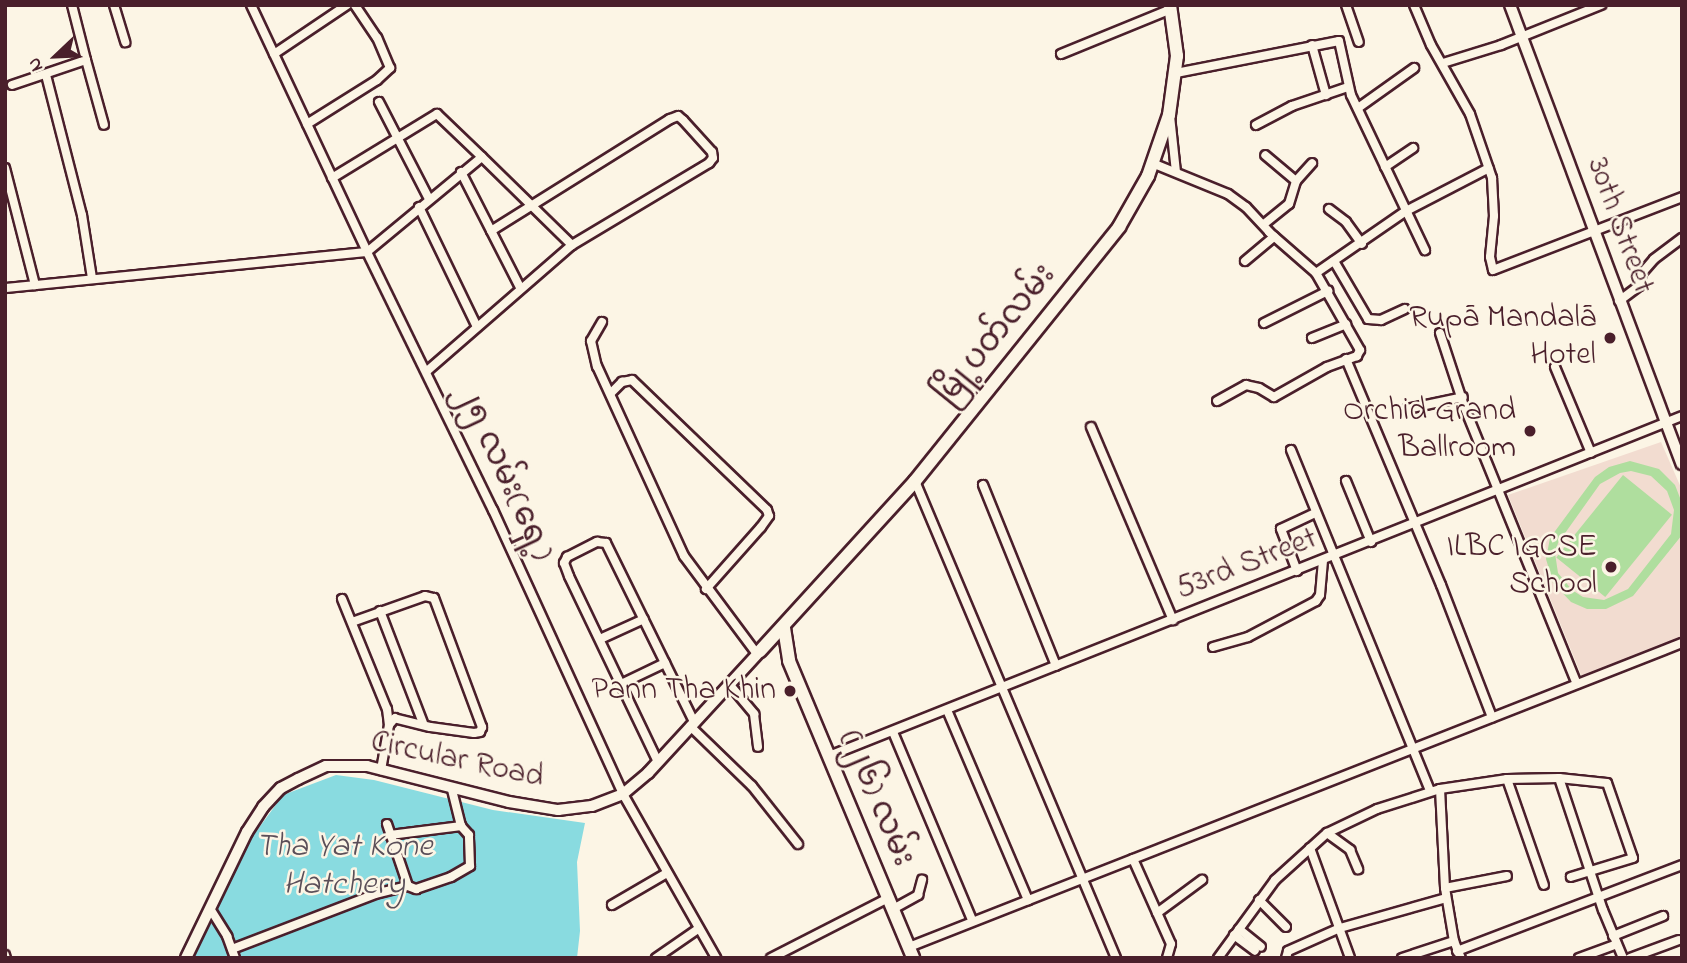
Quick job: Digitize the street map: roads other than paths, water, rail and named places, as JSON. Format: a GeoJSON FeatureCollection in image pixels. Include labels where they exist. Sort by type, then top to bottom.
{"type":"FeatureCollection","features":[{"type":"Feature","properties":{"kind":"main road","name":"30th Street"},"geometry":{"type":"LineString","coordinates":[[1510,5],[1682,464]]}},
{"type":"Feature","properties":{"kind":"main road","name":"မြို့ပတ်လမ်း"},"geometry":{"type":"LineString","coordinates":[[758,653],[784,628],[915,481],[1119,226],[1152,163],[1169,116],[1177,73],[1170,7]]}},
{"type":"Feature","properties":{"kind":"main road","name":"(၂၆) လမ်း"},"geometry":{"type":"LineString","coordinates":[[784,628],[789,661],[911,953]]}},
{"type":"Feature","properties":{"kind":"main road"},"geometry":{"type":"LineString","coordinates":[[758,653],[777,653],[789,661]]}},
{"type":"Feature","properties":{"kind":"street"},"geometry":{"type":"LineString","coordinates":[[72,5],[104,125]]}},
{"type":"Feature","properties":{"kind":"street"},"geometry":{"type":"LineString","coordinates":[[114,5],[125,42]]}},
{"type":"Feature","properties":{"kind":"street","name":"၂၅ လမ်း(ရှေ့)"},"geometry":{"type":"LineString","coordinates":[[251,5],[623,793],[716,958]]}},
{"type":"Feature","properties":{"kind":"street"},"geometry":{"type":"LineString","coordinates":[[274,54],[347,5]]}},
{"type":"Feature","properties":{"kind":"street"},"geometry":{"type":"LineString","coordinates":[[307,124],[377,80],[390,68],[377,38],[355,5]]}},
{"type":"Feature","properties":{"kind":"street"},"geometry":{"type":"LineString","coordinates":[[1346,5],[1359,42]]}},
{"type":"Feature","properties":{"kind":"street"},"geometry":{"type":"LineString","coordinates":[[1414,5],[1470,114],[1489,169],[1494,205],[1490,257],[1493,270],[1682,197]]}},
{"type":"Feature","properties":{"kind":"street"},"geometry":{"type":"LineString","coordinates":[[1443,63],[1601,5]]}},
{"type":"Feature","properties":{"kind":"street"},"geometry":{"type":"LineString","coordinates":[[1061,54],[1170,7]]}},
{"type":"Feature","properties":{"kind":"street"},"geometry":{"type":"LineString","coordinates":[[1177,73],[1339,41],[1348,87],[1425,250]]}},
{"type":"Feature","properties":{"kind":"street"},"geometry":{"type":"LineString","coordinates":[[1312,45],[1326,94]]}},
{"type":"Feature","properties":{"kind":"street"},"geometry":{"type":"LineString","coordinates":[[12,85],[86,60]]}},
{"type":"Feature","properties":{"kind":"street"},"geometry":{"type":"LineString","coordinates":[[1358,108],[1414,68]]}},
{"type":"Feature","properties":{"kind":"street"},"geometry":{"type":"LineString","coordinates":[[46,75],[82,215],[92,278]]}},
{"type":"Feature","properties":{"kind":"street"},"geometry":{"type":"LineString","coordinates":[[1256,125],[1348,87]]}},
{"type":"Feature","properties":{"kind":"street"},"geometry":{"type":"LineString","coordinates":[[379,102],[429,199]]}},
{"type":"Feature","properties":{"kind":"street"},"geometry":{"type":"LineString","coordinates":[[332,178],[440,114],[572,245]]}},
{"type":"Feature","properties":{"kind":"street"},"geometry":{"type":"LineString","coordinates":[[426,371],[572,245],[709,163],[713,158],[712,152],[678,116],[491,231]]}},
{"type":"Feature","properties":{"kind":"street"},"geometry":{"type":"LineString","coordinates":[[1169,116],[1176,172]]}},
{"type":"Feature","properties":{"kind":"street"},"geometry":{"type":"LineString","coordinates":[[1385,167],[1413,148]]}},
{"type":"Feature","properties":{"kind":"street"},"geometry":{"type":"LineString","coordinates":[[1265,155],[1296,181]]}},
{"type":"Feature","properties":{"kind":"street"},"geometry":{"type":"LineString","coordinates":[[5,288],[366,252],[482,157]]}},
{"type":"Feature","properties":{"kind":"street"},"geometry":{"type":"LineString","coordinates":[[1152,163],[1228,194],[1264,224],[1274,237],[1317,273],[1360,353],[1274,397],[1259,388],[1246,385],[1217,401]]}},
{"type":"Feature","properties":{"kind":"street"},"geometry":{"type":"LineString","coordinates":[[1264,224],[1289,204],[1296,181],[1312,163]]}},
{"type":"Feature","properties":{"kind":"street"},"geometry":{"type":"LineString","coordinates":[[5,167],[35,285]]}},
{"type":"Feature","properties":{"kind":"street"},"geometry":{"type":"LineString","coordinates":[[1317,273],[1406,211],[1489,169]]}},
{"type":"Feature","properties":{"kind":"street"},"geometry":{"type":"LineString","coordinates":[[461,172],[521,289]]}},
{"type":"Feature","properties":{"kind":"street"},"geometry":{"type":"LineString","coordinates":[[419,207],[477,327]]}},
{"type":"Feature","properties":{"kind":"street"},"geometry":{"type":"LineString","coordinates":[[1329,209],[1346,222],[1362,244]]}},
{"type":"Feature","properties":{"kind":"street"},"geometry":{"type":"LineString","coordinates":[[1245,261],[1274,237]]}},
{"type":"Feature","properties":{"kind":"street"},"geometry":{"type":"LineString","coordinates":[[1619,301],[1639,286],[1643,273],[1654,259],[1682,239]]}},
{"type":"Feature","properties":{"kind":"street"},"geometry":{"type":"LineString","coordinates":[[1334,261],[1368,319],[1381,320],[1405,309]]}},
{"type":"Feature","properties":{"kind":"street"},"geometry":{"type":"LineString","coordinates":[[1264,323],[1328,291]]}},
{"type":"Feature","properties":{"kind":"street"},"geometry":{"type":"LineString","coordinates":[[602,322],[591,341],[597,366],[684,556],[706,589],[758,653]]}},
{"type":"Feature","properties":{"kind":"street"},"geometry":{"type":"LineString","coordinates":[[1312,338],[1346,324]]}},
{"type":"Feature","properties":{"kind":"street"},"geometry":{"type":"LineString","coordinates":[[1440,333],[1499,491],[1577,684]]}},
{"type":"Feature","properties":{"kind":"street"},"geometry":{"type":"LineString","coordinates":[[1346,359],[1416,524],[1492,717]]}},
{"type":"Feature","properties":{"kind":"street"},"geometry":{"type":"LineString","coordinates":[[1555,367],[1591,453]]}},
{"type":"Feature","properties":{"kind":"street"},"geometry":{"type":"LineString","coordinates":[[611,393],[622,382],[632,380],[767,510],[769,516],[761,527],[706,589]]}},
{"type":"Feature","properties":{"kind":"street"},"geometry":{"type":"LineString","coordinates":[[1407,409],[1464,397]]}},
{"type":"Feature","properties":{"kind":"street","name":"53rd Street"},"geometry":{"type":"LineString","coordinates":[[830,756],[1682,416]]}},
{"type":"Feature","properties":{"kind":"street"},"geometry":{"type":"LineString","coordinates":[[1091,427],[1173,620]]}},
{"type":"Feature","properties":{"kind":"street"},"geometry":{"type":"LineString","coordinates":[[1291,450],[1430,791]]}},
{"type":"Feature","properties":{"kind":"street"},"geometry":{"type":"LineString","coordinates":[[915,481],[1116,958]]}},
{"type":"Feature","properties":{"kind":"street"},"geometry":{"type":"LineString","coordinates":[[1346,481],[1371,542]]}},
{"type":"Feature","properties":{"kind":"street"},"geometry":{"type":"LineString","coordinates":[[983,485],[1056,666]]}},
{"type":"Feature","properties":{"kind":"street"},"geometry":{"type":"LineString","coordinates":[[1297,571],[1281,529],[1316,513]]}},
{"type":"Feature","properties":{"kind":"street"},"geometry":{"type":"LineString","coordinates":[[658,762],[564,563],[574,551],[597,542],[606,543],[675,682],[692,724],[752,786],[798,844]]}},
{"type":"Feature","properties":{"kind":"street"},"geometry":{"type":"LineString","coordinates":[[1213,647],[1248,637],[1316,601],[1320,595],[1323,561]]}},
{"type":"Feature","properties":{"kind":"street"},"geometry":{"type":"LineString","coordinates":[[352,622],[425,596],[434,598],[482,727],[480,732],[474,733],[395,718],[389,725]]}},
{"type":"Feature","properties":{"kind":"street"},"geometry":{"type":"LineString","coordinates":[[342,599],[387,709],[389,725],[381,769]]}},
{"type":"Feature","properties":{"kind":"street"},"geometry":{"type":"LineString","coordinates":[[380,611],[423,723]]}},
{"type":"Feature","properties":{"kind":"street"},"geometry":{"type":"LineString","coordinates":[[600,639],[645,619]]}},
{"type":"Feature","properties":{"kind":"street"},"geometry":{"type":"LineString","coordinates":[[911,953],[972,920],[1682,643]]}},
{"type":"Feature","properties":{"kind":"street","name":"Circular Road"},"geometry":{"type":"LineString","coordinates":[[186,958],[247,832],[263,807],[281,788],[326,766],[346,764],[381,769],[452,789],[558,810],[592,806],[623,793],[658,762],[758,653]]}},
{"type":"Feature","properties":{"kind":"street"},"geometry":{"type":"LineString","coordinates":[[621,684],[665,663]]}},
{"type":"Feature","properties":{"kind":"street"},"geometry":{"type":"LineString","coordinates":[[730,685],[754,714],[758,747]]}},
{"type":"Feature","properties":{"kind":"street"},"geometry":{"type":"LineString","coordinates":[[947,710],[1028,900]]}},
{"type":"Feature","properties":{"kind":"street"},"geometry":{"type":"LineString","coordinates":[[893,732],[972,920]]}},
{"type":"Feature","properties":{"kind":"street"},"geometry":{"type":"LineString","coordinates":[[1559,778],[1599,897],[1623,958]]}},
{"type":"Feature","properties":{"kind":"street"},"geometry":{"type":"LineString","coordinates":[[1218,958],[1259,900],[1327,833],[1377,809],[1430,791],[1507,779],[1559,778],[1607,783],[1633,858],[1571,877]]}},
{"type":"Feature","properties":{"kind":"street"},"geometry":{"type":"LineString","coordinates":[[1507,779],[1544,885]]}},
{"type":"Feature","properties":{"kind":"street"},"geometry":{"type":"LineString","coordinates":[[211,910],[234,953],[375,894],[408,886],[416,889],[451,877],[470,866],[469,835],[460,826],[452,789]]}},
{"type":"Feature","properties":{"kind":"street"},"geometry":{"type":"LineString","coordinates":[[1440,789],[1445,888],[1454,941],[1459,954],[1682,864]]}},
{"type":"Feature","properties":{"kind":"street"},"geometry":{"type":"LineString","coordinates":[[387,824],[408,886]]}},
{"type":"Feature","properties":{"kind":"street"},"geometry":{"type":"LineString","coordinates":[[390,835],[460,826]]}},
{"type":"Feature","properties":{"kind":"street"},"geometry":{"type":"LineString","coordinates":[[1327,833],[1350,850],[1358,869]]}},
{"type":"Feature","properties":{"kind":"street"},"geometry":{"type":"LineString","coordinates":[[1310,848],[1350,958]]}},
{"type":"Feature","properties":{"kind":"street"},"geometry":{"type":"LineString","coordinates":[[1133,859],[1171,944],[1167,958]]}},
{"type":"Feature","properties":{"kind":"street"},"geometry":{"type":"LineString","coordinates":[[612,905],[667,873]]}},
{"type":"Feature","properties":{"kind":"street"},"geometry":{"type":"LineString","coordinates":[[1445,888],[1507,876]]}},
{"type":"Feature","properties":{"kind":"street"},"geometry":{"type":"LineString","coordinates":[[771,958],[890,904],[918,895],[922,880]]}},
{"type":"Feature","properties":{"kind":"street"},"geometry":{"type":"LineString","coordinates":[[1157,912],[1202,880]]}},
{"type":"Feature","properties":{"kind":"street"},"geometry":{"type":"LineString","coordinates":[[1286,958],[1288,951],[1340,928],[1447,898]]}},
{"type":"Feature","properties":{"kind":"street"},"geometry":{"type":"LineString","coordinates":[[1259,900],[1286,927]]}},
{"type":"Feature","properties":{"kind":"street"},"geometry":{"type":"LineString","coordinates":[[1579,958],[1663,916]]}},
{"type":"Feature","properties":{"kind":"street"},"geometry":{"type":"LineString","coordinates":[[656,958],[698,929]]}},
{"type":"Feature","properties":{"kind":"street"},"geometry":{"type":"LineString","coordinates":[[1236,932],[1258,949]]}},
{"type":"Feature","properties":{"kind":"street"},"geometry":{"type":"LineString","coordinates":[[1630,958],[1679,940]]}},
{"type":"Feature","properties":{"kind":"street"},"geometry":{"type":"LineString","coordinates":[[1402,958],[1454,941]]}},
{"type":"Feature","properties":{"kind":"water","name":"Tha Yat Kone Hatchery"},"geometry":{"type":"Polygon","coordinates":[[[336,775],[374,780],[493,810],[585,823],[577,862],[580,931],[577,958],[194,958],[223,886],[247,844],[283,795],[336,775]]]}},
{"type":"Feature","properties":{"kind":"place","name":"Rupā Mandalā Hotel"},"geometry":{"type":"Point","coordinates":[1610,338]}},
{"type":"Feature","properties":{"kind":"place","name":"Orchid Grand Ballroom"},"geometry":{"type":"Point","coordinates":[1530,431]}},
{"type":"Feature","properties":{"kind":"place","name":"ILBC IGCSE School"},"geometry":{"type":"Point","coordinates":[1611,567]}},
{"type":"Feature","properties":{"kind":"place","name":"Pann Tha Khin"},"geometry":{"type":"Point","coordinates":[790,691]}}]}
